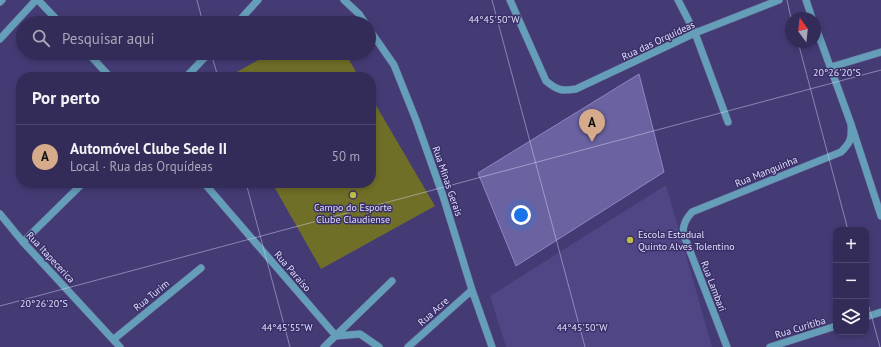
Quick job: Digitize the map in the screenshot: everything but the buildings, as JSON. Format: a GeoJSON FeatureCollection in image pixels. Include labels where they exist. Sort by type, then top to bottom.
{"type":"FeatureCollection","features":[{"type":"Feature","properties":{"kind":"street"},"geometry":{"type":"LineString","coordinates":[[22,16],[37,0],[53,16]]}},
{"type":"Feature","properties":{"kind":"street"},"geometry":{"type":"LineString","coordinates":[[243,16],[258,0]]}},
{"type":"Feature","properties":{"kind":"street"},"geometry":{"type":"LineString","coordinates":[[344,0],[360,16]]}},
{"type":"Feature","properties":{"kind":"street","name":"Rua das Orquídeas"},"geometry":{"type":"LineString","coordinates":[[510,0],[546,81],[554,88],[563,90],[576,89],[695,33],[779,0]]}},
{"type":"Feature","properties":{"kind":"street"},"geometry":{"type":"LineString","coordinates":[[678,0],[695,33],[728,122]]}},
{"type":"Feature","properties":{"kind":"street"},"geometry":{"type":"LineString","coordinates":[[806,0],[810,12]]}},
{"type":"Feature","properties":{"kind":"street"},"geometry":{"type":"LineString","coordinates":[[0,39],[16,22]]}},
{"type":"Feature","properties":{"kind":"street","name":"Rua Minas Gerais"},"geometry":{"type":"LineString","coordinates":[[376,39],[394,65],[413,113],[443,196],[472,290],[492,347]]}},
{"type":"Feature","properties":{"kind":"street"},"geometry":{"type":"LineString","coordinates":[[821,41],[851,124],[881,216]]}},
{"type":"Feature","properties":{"kind":"street"},"geometry":{"type":"LineString","coordinates":[[831,67],[881,52]]}},
{"type":"Feature","properties":{"kind":"street"},"geometry":{"type":"LineString","coordinates":[[94,60],[105,72]]}},
{"type":"Feature","properties":{"kind":"street"},"geometry":{"type":"LineString","coordinates":[[191,72],[202,60]]}},
{"type":"Feature","properties":{"kind":"street","name":"Rua Manguinha"},"geometry":{"type":"LineString","coordinates":[[683,233],[683,226],[686,219],[692,212],[841,152],[850,143],[852,133],[851,124]]}},
{"type":"Feature","properties":{"kind":"street"},"geometry":{"type":"LineString","coordinates":[[23,242],[78,188]]}},
{"type":"Feature","properties":{"kind":"street","name":"Rua Paraíso"},"geometry":{"type":"LineString","coordinates":[[208,188],[336,336]]}},
{"type":"Feature","properties":{"kind":"street","name":"Rua Itapecerica"},"geometry":{"type":"LineString","coordinates":[[0,214],[23,242],[114,338],[120,347]]}},
{"type":"Feature","properties":{"kind":"street","name":"Rua Lambari"},"geometry":{"type":"LineString","coordinates":[[683,233],[727,347]]}},
{"type":"Feature","properties":{"kind":"street","name":"Rua Turim"},"geometry":{"type":"LineString","coordinates":[[114,338],[201,268]]}},
{"type":"Feature","properties":{"kind":"street"},"geometry":{"type":"LineString","coordinates":[[324,347],[392,282]]}},
{"type":"Feature","properties":{"kind":"street","name":"Rua Acre"},"geometry":{"type":"LineString","coordinates":[[408,347],[472,290]]}},
{"type":"Feature","properties":{"kind":"street"},"geometry":{"type":"LineString","coordinates":[[869,316],[881,312]]}},
{"type":"Feature","properties":{"kind":"street","name":"Rua Curitiba"},"geometry":{"type":"LineString","coordinates":[[770,347],[833,327]]}},
{"type":"Feature","properties":{"kind":"street"},"geometry":{"type":"LineString","coordinates":[[336,336],[360,334],[379,347]]}},
{"type":"Feature","properties":{"kind":"shaded area"},"geometry":{"type":"Polygon","coordinates":[[[258,60],[349,60],[356,72],[237,72],[258,60]]]}},
{"type":"Feature","properties":{"kind":"shaded area","name":"Campo do Esporte Clube Claudiense"},"geometry":{"type":"Polygon","coordinates":[[[376,106],[435,206],[321,269],[275,188],[376,188],[376,106]]]}},
{"type":"Feature","properties":{"kind":"shaded area","name":"Escola Estadual Quinto Alves Tolentino"},"geometry":{"type":"Polygon","coordinates":[[[666,185],[712,347],[506,347],[490,296],[666,185]]]}},
{"type":"Feature","properties":{"kind":"place","name":"Automóvel Clube Sede II"},"geometry":{"type":"Point","coordinates":[592,142]}},
{"type":"Feature","properties":{"kind":"place","name":"Campo do Esporte Clube Claudiense"},"geometry":{"type":"Point","coordinates":[353,195]}},
{"type":"Feature","properties":{"kind":"place","name":"Escola Estadual Quinto Alves Tolentino"},"geometry":{"type":"Point","coordinates":[630,240]}}]}
